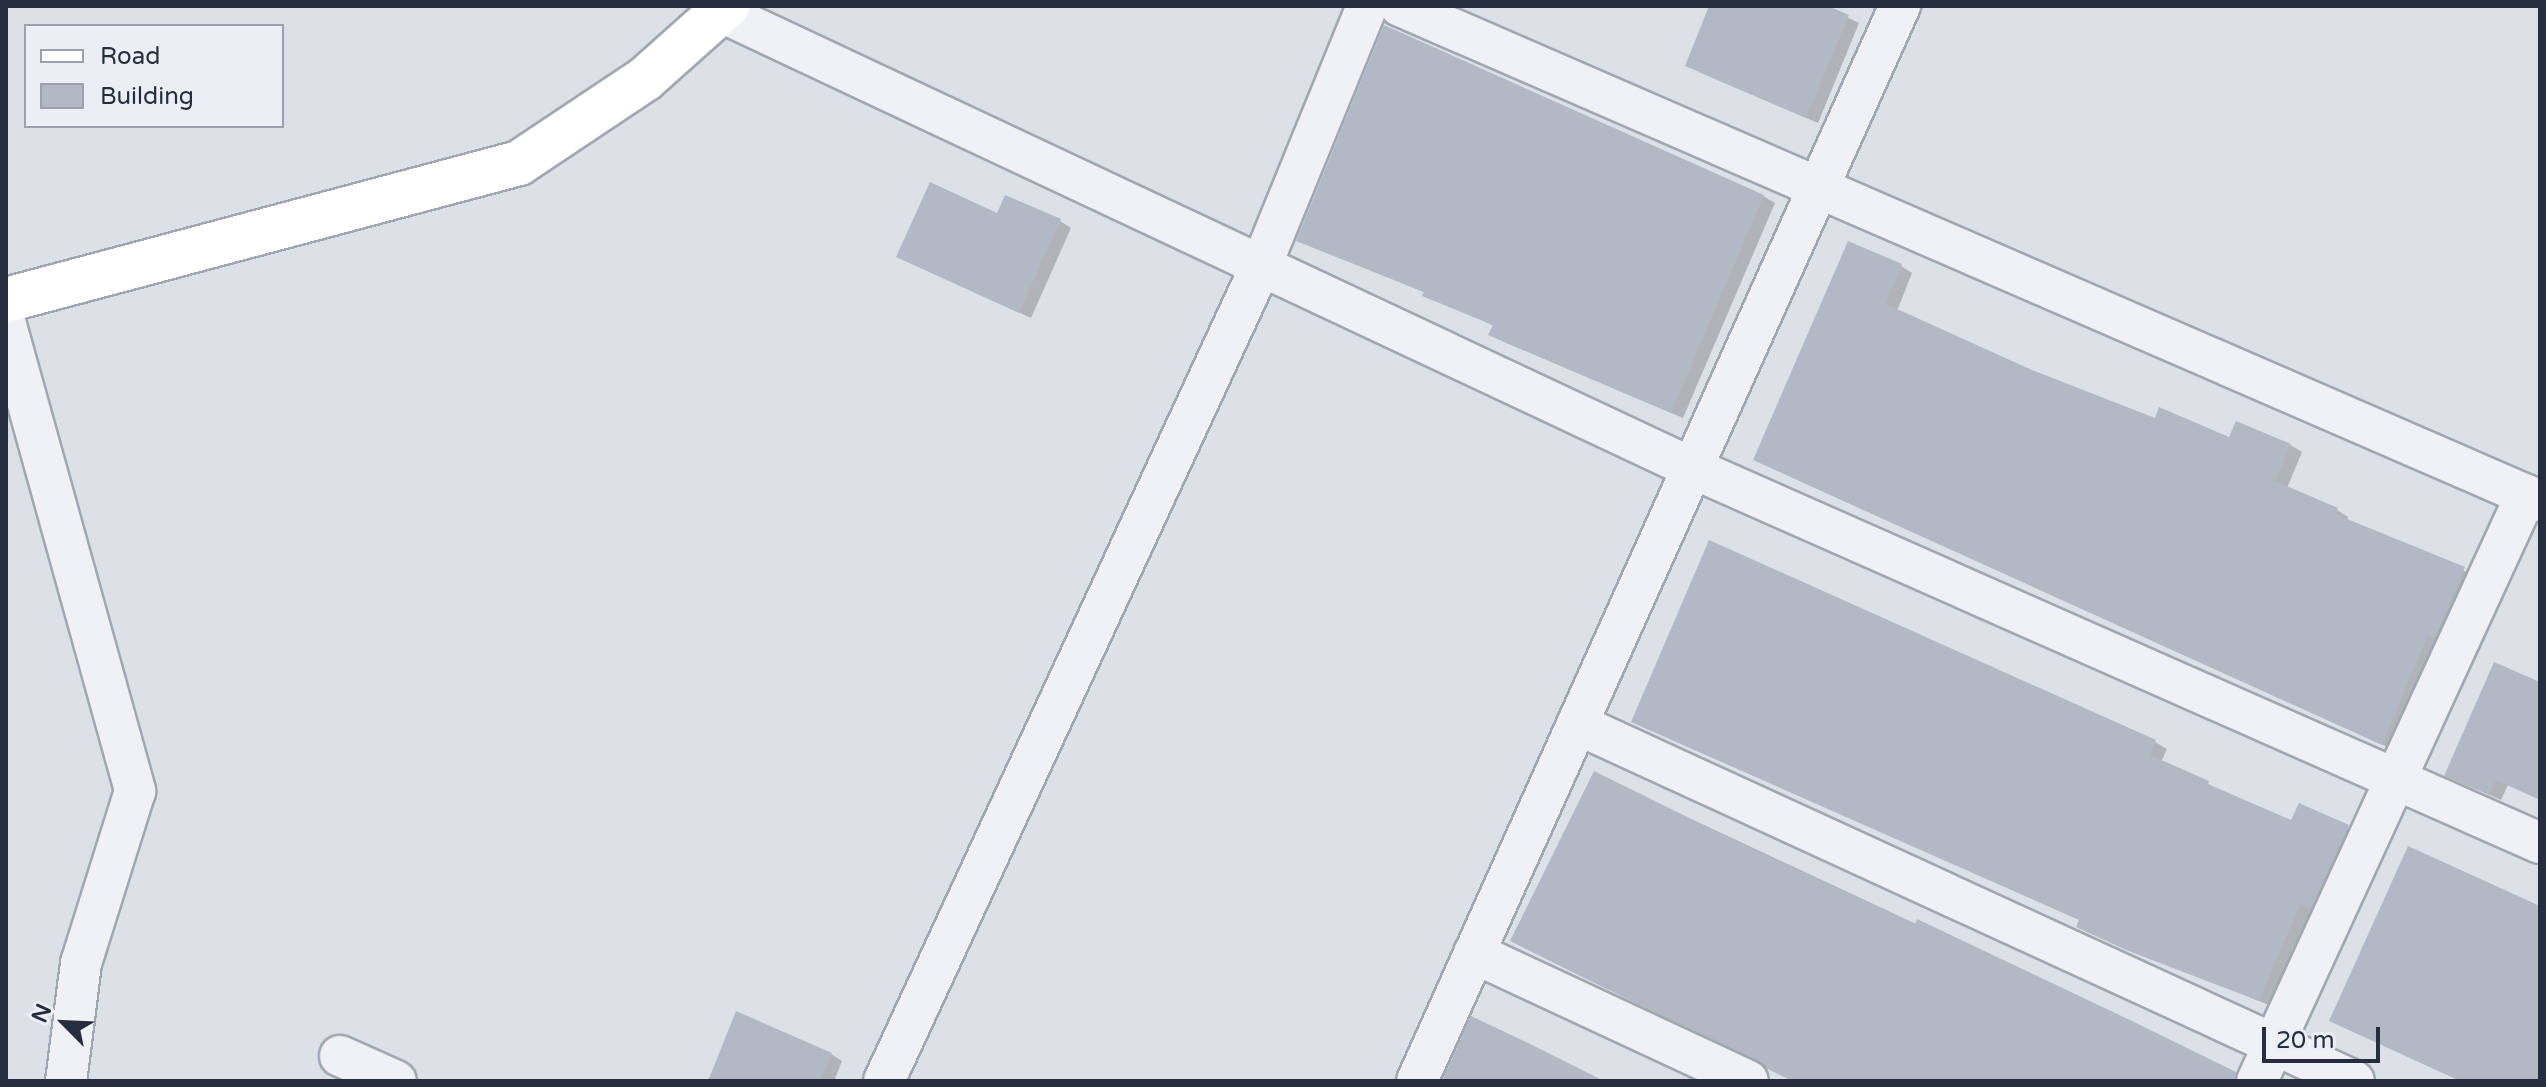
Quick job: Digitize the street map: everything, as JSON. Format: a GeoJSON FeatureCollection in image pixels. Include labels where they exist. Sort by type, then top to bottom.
{"type":"FeatureCollection","features":[{"type":"Feature","properties":{"kind":"main road"},"geometry":{"type":"LineString","coordinates":[[6,300],[519,163],[645,79],[724,9]]}},
{"type":"Feature","properties":{"kind":"street"},"geometry":{"type":"LineString","coordinates":[[884,1081],[1261,266],[1367,6]]}},
{"type":"Feature","properties":{"kind":"street"},"geometry":{"type":"LineString","coordinates":[[1400,6],[2533,498],[2396,779],[2257,1081]]}},
{"type":"Feature","properties":{"kind":"street"},"geometry":{"type":"LineString","coordinates":[[1417,1081],[1900,6]]}},
{"type":"Feature","properties":{"kind":"street"},"geometry":{"type":"LineString","coordinates":[[724,9],[1692,468],[2540,843]]}},
{"type":"Feature","properties":{"kind":"street"},"geometry":{"type":"LineString","coordinates":[[6,325],[135,791],[81,963],[66,1081]]}},
{"type":"Feature","properties":{"kind":"street"},"geometry":{"type":"LineString","coordinates":[[1577,724],[2354,1081]]}},
{"type":"Feature","properties":{"kind":"street"},"geometry":{"type":"LineString","coordinates":[[1474,953],[1748,1081]]}},
{"type":"Feature","properties":{"kind":"street"},"geometry":{"type":"LineString","coordinates":[[340,1056],[396,1081]]}},
{"type":"Feature","properties":{"kind":"building"},"geometry":{"type":"Polygon","coordinates":[[[1709,6],[1828,6],[1849,15],[1806,118],[1685,66],[1709,6]]]}},
{"type":"Feature","properties":{"kind":"building"},"geometry":{"type":"Polygon","coordinates":[[[1384,25],[1764,195],[1671,413],[1488,335],[1493,325],[1422,296],[1424,292],[1296,241],[1384,25]]]}},
{"type":"Feature","properties":{"kind":"building"},"geometry":{"type":"Polygon","coordinates":[[[930,182],[997,213],[1005,195],[1061,219],[1019,313],[896,257],[930,182]]]}},
{"type":"Feature","properties":{"kind":"building"},"geometry":{"type":"Polygon","coordinates":[[[1848,241],[1902,264],[1886,304],[2032,370],[2155,418],[2159,407],[2229,437],[2236,421],[2291,444],[2275,481],[2338,508],[2335,514],[2465,567],[2435,638],[2428,635],[2382,745],[1753,460],[1848,241]]]}},
{"type":"Feature","properties":{"kind":"building"},"geometry":{"type":"Polygon","coordinates":[[[1709,540],[2156,740],[2150,755],[2209,781],[2208,784],[2291,820],[2299,803],[2349,825],[2311,909],[2300,904],[2259,1001],[2126,950],[2076,927],[2079,920],[1631,722],[1709,540]]]}},
{"type":"Feature","properties":{"kind":"building"},"geometry":{"type":"Polygon","coordinates":[[[2494,662],[2540,682],[2540,800],[2496,780],[2489,795],[2444,776],[2494,662]]]}},
{"type":"Feature","properties":{"kind":"building"},"geometry":{"type":"Polygon","coordinates":[[[1594,771],[1756,851],[1915,924],[1917,919],[2134,1022],[2236,1072],[2234,1081],[1792,1081],[1510,941],[1594,771]]]}},
{"type":"Feature","properties":{"kind":"building"},"geometry":{"type":"Polygon","coordinates":[[[2408,846],[2540,906],[2540,1081],[2460,1081],[2329,1021],[2408,846]]]}},
{"type":"Feature","properties":{"kind":"building"},"geometry":{"type":"Polygon","coordinates":[[[736,1011],[832,1053],[820,1081],[708,1081],[736,1011]]]}},
{"type":"Feature","properties":{"kind":"building"},"geometry":{"type":"Polygon","coordinates":[[[1471,1016],[1526,1042],[1604,1081],[1442,1081],[1471,1016]]]}}]}
